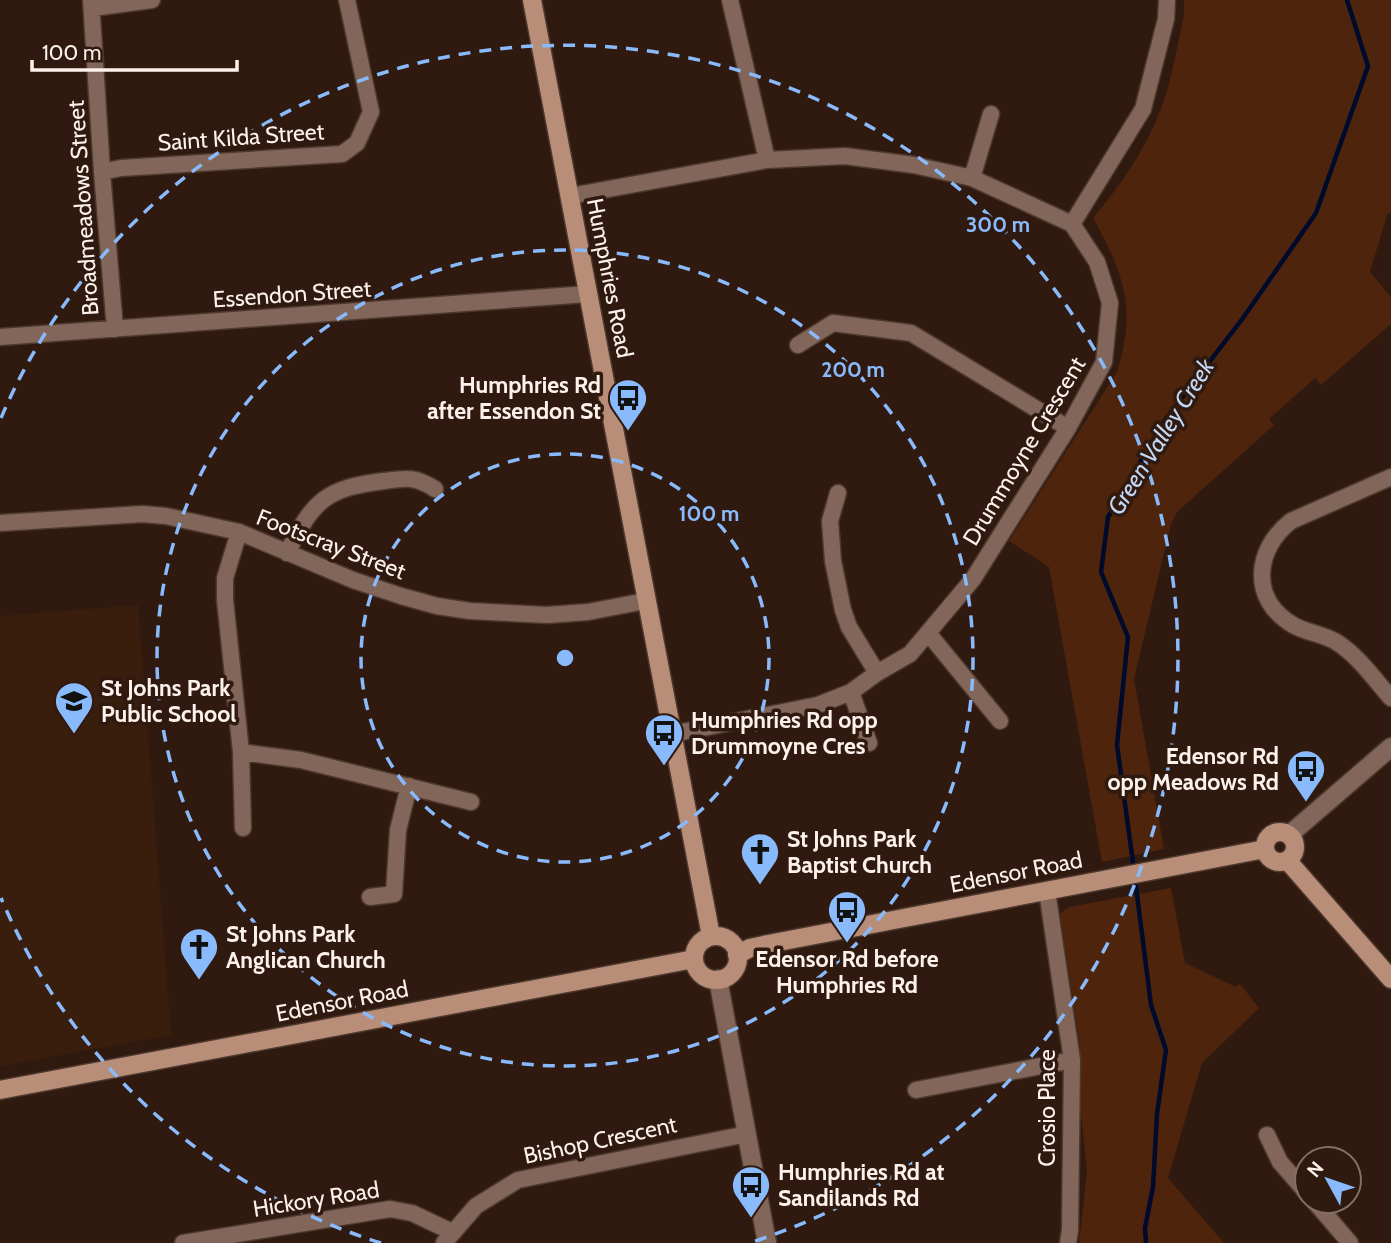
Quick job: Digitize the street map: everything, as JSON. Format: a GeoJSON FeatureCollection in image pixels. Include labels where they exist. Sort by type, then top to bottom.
{"type":"FeatureCollection","features":[{"type":"Feature","properties":{"kind":"main road","name":"Humphries Road"},"geometry":{"type":"LineString","coordinates":[[533,0],[645,601],[711,936]]}},
{"type":"Feature","properties":{"kind":"main road"},"geometry":{"type":"LineString","coordinates":[[1287,860],[1294,849],[1289,835],[1275,833],[1267,839],[1265,849],[1273,860],[1287,860],[1391,979]]}},
{"type":"Feature","properties":{"kind":"main road","name":"Edensor Road"},"geometry":{"type":"LineString","coordinates":[[737,955],[750,948],[768,944],[1265,849]]}},
{"type":"Feature","properties":{"kind":"main road"},"geometry":{"type":"LineString","coordinates":[[711,936],[719,936],[731,942],[737,955],[731,972],[718,979],[700,973],[694,959],[698,944],[711,936]]}},
{"type":"Feature","properties":{"kind":"main road","name":"Edensor Road"},"geometry":{"type":"LineString","coordinates":[[0,1090],[694,959]]}},
{"type":"Feature","properties":{"kind":"street"},"geometry":{"type":"LineString","coordinates":[[92,4],[152,0]]}},
{"type":"Feature","properties":{"kind":"street","name":"Saint Kilda Street"},"geometry":{"type":"LineString","coordinates":[[102,172],[121,168],[342,154],[357,144],[371,112],[347,0]]}},
{"type":"Feature","properties":{"kind":"street"},"geometry":{"type":"LineString","coordinates":[[730,0],[767,160]]}},
{"type":"Feature","properties":{"kind":"street"},"geometry":{"type":"LineString","coordinates":[[570,196],[767,160],[845,156],[914,165],[972,178],[1072,224],[1143,109],[1166,19],[1167,0]]}},
{"type":"Feature","properties":{"kind":"street","name":"Broadmeadows Street"},"geometry":{"type":"LineString","coordinates":[[92,4],[102,172],[116,329]]}},
{"type":"Feature","properties":{"kind":"street"},"geometry":{"type":"LineString","coordinates":[[972,178],[991,114]]}},
{"type":"Feature","properties":{"kind":"street","name":"Drummoyne Crescent"},"geometry":{"type":"LineString","coordinates":[[672,734],[818,705],[851,692],[910,654],[973,579],[1068,428],[1104,362],[1110,303],[1097,262],[1072,224]]}},
{"type":"Feature","properties":{"kind":"street","name":"Essendon Street"},"geometry":{"type":"LineString","coordinates":[[0,337],[588,294]]}},
{"type":"Feature","properties":{"kind":"street"},"geometry":{"type":"LineString","coordinates":[[798,345],[834,323],[911,333],[1068,428]]}},
{"type":"Feature","properties":{"kind":"street"},"geometry":{"type":"LineString","coordinates":[[1391,477],[1291,521],[1270,542],[1262,568],[1267,597],[1283,618],[1294,626],[1339,643],[1391,698]]}},
{"type":"Feature","properties":{"kind":"street"},"geometry":{"type":"LineString","coordinates":[[287,554],[312,511],[330,494],[352,485],[402,478],[419,479],[435,489]]}},
{"type":"Feature","properties":{"kind":"street"},"geometry":{"type":"LineString","coordinates":[[838,493],[830,521],[843,610],[849,627],[877,673]]}},
{"type":"Feature","properties":{"kind":"street","name":"Footscray Street"},"geometry":{"type":"LineString","coordinates":[[0,523],[142,514],[166,516],[239,532],[287,554],[401,596],[437,606],[470,611],[547,615],[588,612],[645,601]]}},
{"type":"Feature","properties":{"kind":"street"},"geometry":{"type":"LineString","coordinates":[[239,532],[225,578],[225,600],[241,752],[243,828]]}},
{"type":"Feature","properties":{"kind":"street"},"geometry":{"type":"LineString","coordinates":[[928,633],[1000,721]]}},
{"type":"Feature","properties":{"kind":"street"},"geometry":{"type":"LineString","coordinates":[[851,692],[869,743]]}},
{"type":"Feature","properties":{"kind":"street"},"geometry":{"type":"LineString","coordinates":[[1289,835],[1391,747]]}},
{"type":"Feature","properties":{"kind":"street"},"geometry":{"type":"LineString","coordinates":[[241,752],[301,760],[471,802]]}},
{"type":"Feature","properties":{"kind":"street"},"geometry":{"type":"LineString","coordinates":[[370,897],[394,894],[398,830],[409,786]]}},
{"type":"Feature","properties":{"kind":"street","name":"Crosio Place"},"geometry":{"type":"LineString","coordinates":[[1047,891],[1072,1060],[1068,1243]]}},
{"type":"Feature","properties":{"kind":"street"},"geometry":{"type":"LineString","coordinates":[[718,979],[767,1243]]}},
{"type":"Feature","properties":{"kind":"street"},"geometry":{"type":"LineString","coordinates":[[916,1090],[1072,1060]]}},
{"type":"Feature","properties":{"kind":"street","name":"Bishop Crescent"},"geometry":{"type":"LineString","coordinates":[[448,1238],[476,1206],[518,1180],[747,1134]]}},
{"type":"Feature","properties":{"kind":"street"},"geometry":{"type":"LineString","coordinates":[[1267,1135],[1280,1162],[1293,1177]]}},
{"type":"Feature","properties":{"kind":"street","name":"Hickory Road"},"geometry":{"type":"LineString","coordinates":[[183,1243],[284,1235],[390,1209],[412,1213],[448,1238]]}},
{"type":"Feature","properties":{"kind":"street"},"geometry":{"type":"LineString","coordinates":[[1326,1215],[1350,1243]]}},
{"type":"Feature","properties":{"kind":"shaded area"},"geometry":{"type":"Polygon","coordinates":[[[1184,0],[1391,0],[1391,211],[1387,215],[1370,272],[1391,297],[1391,324],[1321,385],[1315,378],[1269,419],[1274,425],[1177,512],[1171,524],[1134,679],[1164,849],[1102,862],[1049,567],[1009,541],[1117,372],[1126,329],[1124,292],[1113,257],[1093,218],[1132,166],[1161,109],[1184,15],[1184,0]]]}},
{"type":"Feature","properties":{"kind":"shaded area","name":"St Johns Park Public School"},"geometry":{"type":"Polygon","coordinates":[[[138,605],[171,1035],[0,1066],[0,616],[138,605]]]}},
{"type":"Feature","properties":{"kind":"shaded area"},"geometry":{"type":"Polygon","coordinates":[[[1171,888],[1185,963],[1236,987],[1240,984],[1259,1008],[1202,1063],[1168,1178],[1224,1243],[1079,1243],[1087,1171],[1079,1096],[1080,1046],[1060,914],[1069,907],[1171,888]]]}},
{"type":"Feature","properties":{"kind":"waterway","name":"Green Valley Creek"},"geometry":{"type":"LineString","coordinates":[[1134,870],[1117,745],[1128,637],[1101,572],[1108,517],[1165,420],[1243,318],[1316,213],[1368,66],[1347,0]]}},
{"type":"Feature","properties":{"kind":"waterway","name":"Green Valley Creek"},"geometry":{"type":"LineString","coordinates":[[1135,879],[1151,1005],[1166,1050],[1157,1114],[1153,1187],[1145,1228],[1146,1243]]}},
{"type":"Feature","properties":{"kind":"place","name":"Humphries Rd after Essendon St"},"geometry":{"type":"Point","coordinates":[628,432]}},
{"type":"Feature","properties":{"kind":"place","name":"St Johns Park Public School"},"geometry":{"type":"Point","coordinates":[74,735]}},
{"type":"Feature","properties":{"kind":"place","name":"Humphries Rd opp Drummoyne Cres"},"geometry":{"type":"Point","coordinates":[664,767]}},
{"type":"Feature","properties":{"kind":"place","name":"Edensor Rd opp Meadows Rd"},"geometry":{"type":"Point","coordinates":[1306,803]}},
{"type":"Feature","properties":{"kind":"place","name":"St Johns Park Baptist Church"},"geometry":{"type":"Point","coordinates":[760,886]}},
{"type":"Feature","properties":{"kind":"place","name":"Edensor Rd before Humphries Rd"},"geometry":{"type":"Point","coordinates":[847,944]}},
{"type":"Feature","properties":{"kind":"place","name":"St Johns Park Anglican Church"},"geometry":{"type":"Point","coordinates":[199,981]}},
{"type":"Feature","properties":{"kind":"place","name":"Humphries Rd at Sandilands Rd"},"geometry":{"type":"Point","coordinates":[751,1219]}}]}
